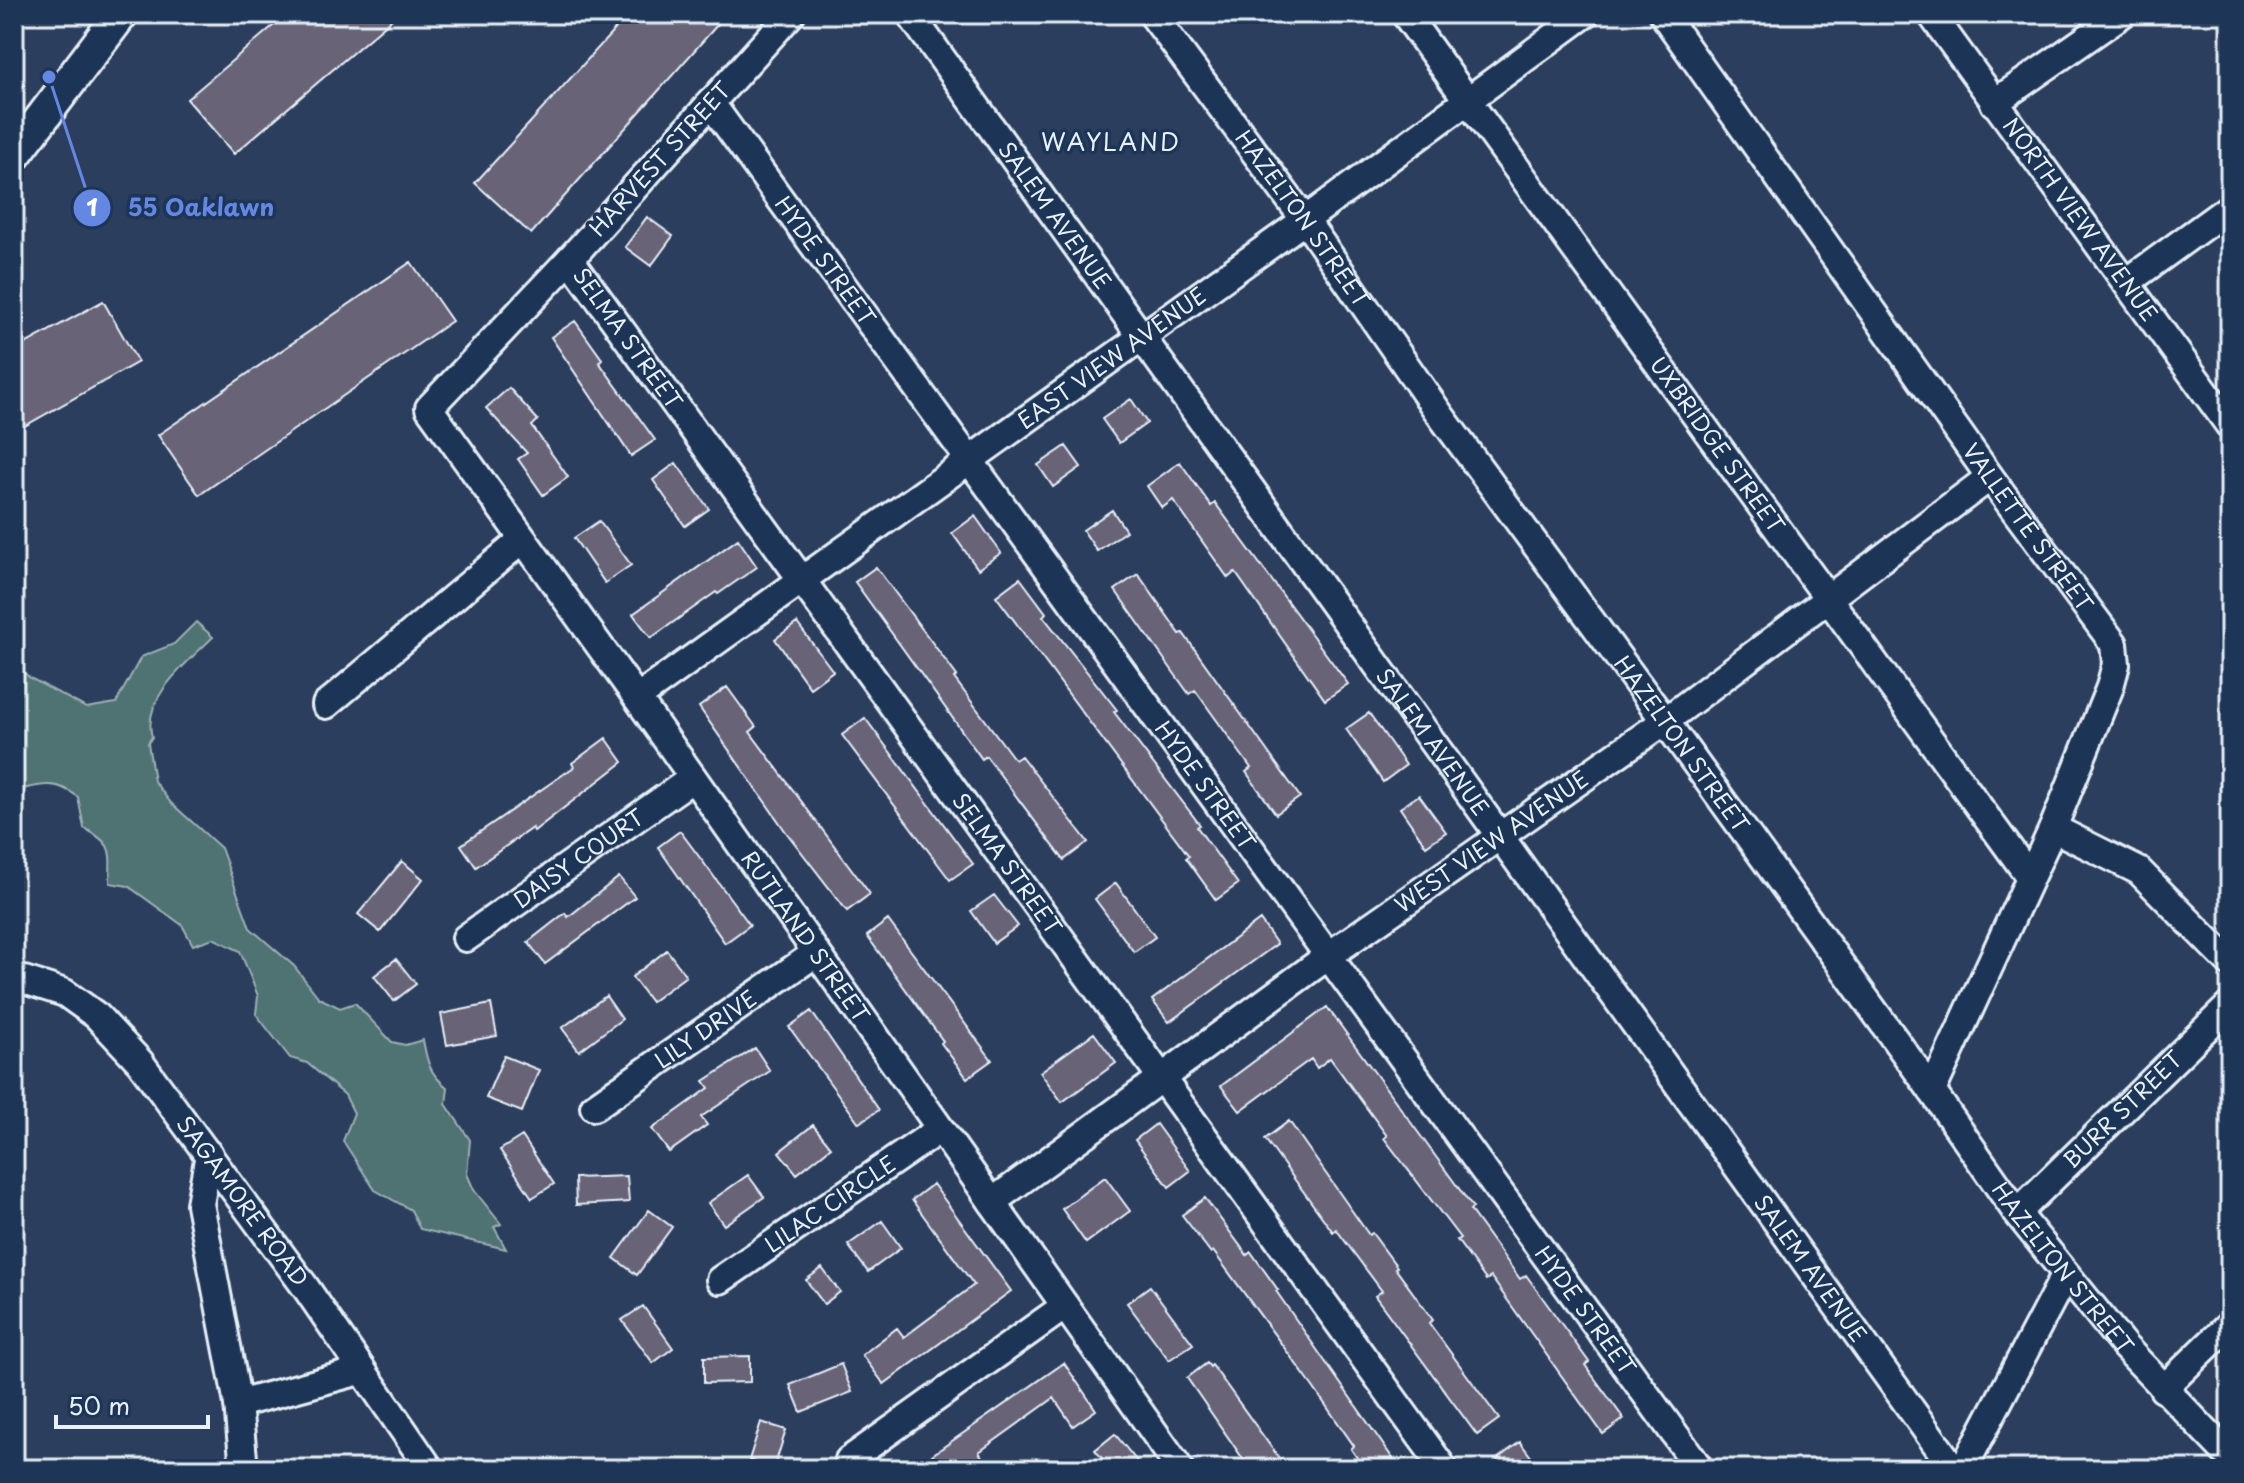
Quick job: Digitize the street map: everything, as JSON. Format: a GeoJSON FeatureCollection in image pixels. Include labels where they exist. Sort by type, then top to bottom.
{"type":"FeatureCollection","features":[{"type":"Feature","properties":{"kind":"main road"},"geometry":{"type":"LineString","coordinates":[[14,155],[121,14]]}},
{"type":"Feature","properties":{"kind":"street","name":"HARVEST STREET"},"geometry":{"type":"LineString","coordinates":[[429,408],[570,259],[791,14]]}},
{"type":"Feature","properties":{"kind":"street","name":"SALEM AVENUE"},"geometry":{"type":"LineString","coordinates":[[910,14],[1954,1469]]}},
{"type":"Feature","properties":{"kind":"street","name":"HAZELTON STREET"},"geometry":{"type":"LineString","coordinates":[[1152,14],[1305,220],[1441,416],[1665,721],[2017,1213],[2065,1275],[2163,1389],[2230,1457]]}},
{"type":"Feature","properties":{"kind":"street","name":"UXBRIDGE STREET"},"geometry":{"type":"LineString","coordinates":[[1405,14],[2029,876]]}},
{"type":"Feature","properties":{"kind":"street","name":"EAST VIEW AVENUE"},"geometry":{"type":"LineString","coordinates":[[637,698],[1142,338],[1585,14]]}},
{"type":"Feature","properties":{"kind":"street","name":"VALLETTE STREET"},"geometry":{"type":"LineString","coordinates":[[1663,14],[1990,477],[2114,644],[2116,664],[2110,687],[2053,828],[1932,1091]]}},
{"type":"Feature","properties":{"kind":"street","name":"NORTH VIEW AVENUE"},"geometry":{"type":"LineString","coordinates":[[1931,14],[2230,426]]}},
{"type":"Feature","properties":{"kind":"street"},"geometry":{"type":"LineString","coordinates":[[1994,103],[2122,14]]}},
{"type":"Feature","properties":{"kind":"street","name":"HYDE STREET"},"geometry":{"type":"LineString","coordinates":[[710,102],[1700,1469]]}},
{"type":"Feature","properties":{"kind":"street"},"geometry":{"type":"LineString","coordinates":[[2127,282],[2230,207]]}},
{"type":"Feature","properties":{"kind":"street","name":"SELMA STREET"},"geometry":{"type":"LineString","coordinates":[[570,259],[1444,1469]]}},
{"type":"Feature","properties":{"kind":"street","name":"RUTLAND STREET"},"geometry":{"type":"LineString","coordinates":[[429,408],[1180,1469]]}},
{"type":"Feature","properties":{"kind":"street","name":"WEST VIEW AVENUE"},"geometry":{"type":"LineString","coordinates":[[992,1202],[1328,956],[1665,721],[1990,477]]}},
{"type":"Feature","properties":{"kind":"street"},"geometry":{"type":"LineString","coordinates":[[326,705],[522,540]]}},
{"type":"Feature","properties":{"kind":"street","name":"DAISY COURT"},"geometry":{"type":"LineString","coordinates":[[466,938],[693,778]]}},
{"type":"Feature","properties":{"kind":"street"},"geometry":{"type":"LineString","coordinates":[[2053,828],[2139,871],[2230,963]]}},
{"type":"Feature","properties":{"kind":"street","name":"LILY DRIVE"},"geometry":{"type":"LineString","coordinates":[[594,1107],[816,953]]}},
{"type":"Feature","properties":{"kind":"street","name":"SAGAMORE ROAD"},"geometry":{"type":"LineString","coordinates":[[14,980],[24,980],[65,993],[97,1016],[140,1062],[306,1288],[430,1469]]}},
{"type":"Feature","properties":{"kind":"street","name":"BURR STREET"},"geometry":{"type":"LineString","coordinates":[[2017,1213],[2230,1005]]}},
{"type":"Feature","properties":{"kind":"street","name":"LILAC CIRCLE"},"geometry":{"type":"LineString","coordinates":[[720,1280],[940,1129]]}},
{"type":"Feature","properties":{"kind":"street"},"geometry":{"type":"LineString","coordinates":[[209,1154],[200,1204],[238,1404],[244,1469]]}},
{"type":"Feature","properties":{"kind":"street"},"geometry":{"type":"LineString","coordinates":[[1963,1469],[2065,1275]]}},
{"type":"Feature","properties":{"kind":"street"},"geometry":{"type":"LineString","coordinates":[[849,1460],[1065,1306]]}},
{"type":"Feature","properties":{"kind":"street"},"geometry":{"type":"LineString","coordinates":[[2163,1389],[2230,1324]]}},
{"type":"Feature","properties":{"kind":"street"},"geometry":{"type":"LineString","coordinates":[[238,1404],[360,1371]]}},
{"type":"Feature","properties":{"kind":"green space"},"geometry":{"type":"Polygon","coordinates":[[[196,622],[213,637],[169,682],[153,708],[150,723],[152,737],[148,743],[154,781],[171,803],[221,848],[250,928],[294,966],[319,998],[340,1008],[355,1003],[392,1042],[405,1045],[423,1040],[430,1067],[448,1088],[446,1104],[470,1140],[467,1174],[474,1190],[501,1224],[494,1227],[506,1249],[420,1229],[411,1210],[375,1190],[343,1141],[354,1113],[345,1095],[307,1063],[290,1058],[256,1014],[258,996],[240,951],[213,938],[193,945],[182,925],[128,886],[110,883],[109,850],[101,839],[84,828],[78,797],[54,786],[14,791],[14,664],[30,678],[86,708],[116,703],[141,657],[174,644],[196,622]]]}},
{"type":"Feature","properties":{"kind":"building"},"geometry":{"type":"Polygon","coordinates":[[[287,14],[398,14],[234,154],[187,99],[287,14]]]}},
{"type":"Feature","properties":{"kind":"building"},"geometry":{"type":"Polygon","coordinates":[[[629,14],[727,14],[531,234],[475,183],[629,14]]]}},
{"type":"Feature","properties":{"kind":"building"},"geometry":{"type":"Polygon","coordinates":[[[647,217],[673,236],[651,266],[625,247],[647,217]]]}},
{"type":"Feature","properties":{"kind":"building"},"geometry":{"type":"Polygon","coordinates":[[[411,262],[452,321],[199,495],[158,435],[411,262]]]}},
{"type":"Feature","properties":{"kind":"building"},"geometry":{"type":"Polygon","coordinates":[[[103,301],[138,362],[14,432],[14,350],[103,301]]]}},
{"type":"Feature","properties":{"kind":"building"},"geometry":{"type":"Polygon","coordinates":[[[575,321],[602,359],[599,362],[655,440],[631,456],[551,337],[575,321]]]}},
{"type":"Feature","properties":{"kind":"building"},"geometry":{"type":"Polygon","coordinates":[[[509,388],[538,420],[532,426],[568,477],[543,495],[518,459],[527,453],[486,408],[509,388]]]}},
{"type":"Feature","properties":{"kind":"building"},"geometry":{"type":"Polygon","coordinates":[[[1131,399],[1147,423],[1119,443],[1102,419],[1131,399]]]}},
{"type":"Feature","properties":{"kind":"building"},"geometry":{"type":"Polygon","coordinates":[[[1066,446],[1081,467],[1053,487],[1038,465],[1066,446]]]}},
{"type":"Feature","properties":{"kind":"building"},"geometry":{"type":"Polygon","coordinates":[[[1180,462],[1211,506],[1215,503],[1348,684],[1325,700],[1235,572],[1228,578],[1173,500],[1162,508],[1147,486],[1180,462]]]}},
{"type":"Feature","properties":{"kind":"building"},"geometry":{"type":"Polygon","coordinates":[[[676,463],[709,509],[685,526],[653,480],[676,463]]]}},
{"type":"Feature","properties":{"kind":"building"},"geometry":{"type":"Polygon","coordinates":[[[1112,510],[1126,531],[1097,551],[1083,530],[1112,510]]]}},
{"type":"Feature","properties":{"kind":"building"},"geometry":{"type":"Polygon","coordinates":[[[975,516],[1001,553],[978,569],[952,533],[975,516]]]}},
{"type":"Feature","properties":{"kind":"building"},"geometry":{"type":"Polygon","coordinates":[[[599,521],[631,565],[605,583],[574,538],[599,521]]]}},
{"type":"Feature","properties":{"kind":"building"},"geometry":{"type":"Polygon","coordinates":[[[738,539],[757,567],[651,638],[633,614],[738,539]]]}},
{"type":"Feature","properties":{"kind":"building"},"geometry":{"type":"Polygon","coordinates":[[[876,567],[1015,760],[1021,756],[1088,842],[1064,860],[986,756],[982,759],[855,582],[876,567]]]}},
{"type":"Feature","properties":{"kind":"building"},"geometry":{"type":"Polygon","coordinates":[[[1138,574],[1300,797],[1276,814],[1246,772],[1251,768],[1195,690],[1189,694],[1115,590],[1138,574]]]}},
{"type":"Feature","properties":{"kind":"building"},"geometry":{"type":"Polygon","coordinates":[[[1020,578],[1046,613],[1043,616],[1117,710],[1114,712],[1200,825],[1197,827],[1238,884],[1216,900],[1186,858],[1189,856],[996,596],[1020,578]]]}},
{"type":"Feature","properties":{"kind":"building"},"geometry":{"type":"Polygon","coordinates":[[[797,623],[833,671],[810,688],[775,639],[797,623]]]}},
{"type":"Feature","properties":{"kind":"building"},"geometry":{"type":"Polygon","coordinates":[[[727,687],[756,727],[750,732],[870,894],[847,911],[786,832],[699,707],[727,687]]]}},
{"type":"Feature","properties":{"kind":"building"},"geometry":{"type":"Polygon","coordinates":[[[1369,713],[1406,765],[1383,782],[1346,729],[1369,713]]]}},
{"type":"Feature","properties":{"kind":"building"},"geometry":{"type":"Polygon","coordinates":[[[865,718],[973,864],[950,880],[842,735],[865,718]]]}},
{"type":"Feature","properties":{"kind":"building"},"geometry":{"type":"Polygon","coordinates":[[[606,738],[623,762],[534,831],[532,828],[476,867],[461,845],[574,767],[572,763],[606,738]]]}},
{"type":"Feature","properties":{"kind":"building"},"geometry":{"type":"Polygon","coordinates":[[[1419,795],[1446,832],[1426,846],[1400,808],[1419,795]]]}},
{"type":"Feature","properties":{"kind":"building"},"geometry":{"type":"Polygon","coordinates":[[[680,831],[750,925],[725,943],[658,847],[680,831]]]}},
{"type":"Feature","properties":{"kind":"building"},"geometry":{"type":"Polygon","coordinates":[[[402,861],[423,879],[380,932],[358,914],[402,861]]]}},
{"type":"Feature","properties":{"kind":"building"},"geometry":{"type":"Polygon","coordinates":[[[619,877],[635,897],[545,964],[528,942],[565,913],[568,917],[619,877]]]}},
{"type":"Feature","properties":{"kind":"building"},"geometry":{"type":"Polygon","coordinates":[[[1116,883],[1155,937],[1134,952],[1095,899],[1116,883]]]}},
{"type":"Feature","properties":{"kind":"building"},"geometry":{"type":"Polygon","coordinates":[[[994,895],[1018,926],[994,943],[971,911],[994,895]]]}},
{"type":"Feature","properties":{"kind":"building"},"geometry":{"type":"Polygon","coordinates":[[[888,920],[992,1060],[967,1078],[867,936],[888,920]]]}},
{"type":"Feature","properties":{"kind":"building"},"geometry":{"type":"Polygon","coordinates":[[[1260,920],[1277,944],[1169,1022],[1152,1000],[1260,920]]]}},
{"type":"Feature","properties":{"kind":"building"},"geometry":{"type":"Polygon","coordinates":[[[667,950],[686,976],[651,1002],[632,977],[667,950]]]}},
{"type":"Feature","properties":{"kind":"building"},"geometry":{"type":"Polygon","coordinates":[[[396,959],[416,984],[394,1001],[374,976],[396,959]]]}},
{"type":"Feature","properties":{"kind":"building"},"geometry":{"type":"Polygon","coordinates":[[[606,996],[622,1019],[579,1051],[562,1028],[606,996]]]}},
{"type":"Feature","properties":{"kind":"building"},"geometry":{"type":"Polygon","coordinates":[[[491,1004],[497,1036],[447,1045],[441,1014],[491,1004]]]}},
{"type":"Feature","properties":{"kind":"building"},"geometry":{"type":"Polygon","coordinates":[[[1327,1007],[1473,1208],[1470,1210],[1520,1279],[1526,1275],[1589,1362],[1585,1365],[1624,1419],[1603,1434],[1491,1277],[1486,1280],[1457,1240],[1460,1238],[1384,1138],[1387,1136],[1330,1058],[1317,1068],[1311,1059],[1240,1111],[1221,1086],[1327,1007]]]}},
{"type":"Feature","properties":{"kind":"building"},"geometry":{"type":"Polygon","coordinates":[[[811,1011],[879,1110],[859,1123],[789,1027],[811,1011]]]}},
{"type":"Feature","properties":{"kind":"building"},"geometry":{"type":"Polygon","coordinates":[[[1094,1033],[1116,1063],[1062,1102],[1040,1072],[1094,1033]]]}},
{"type":"Feature","properties":{"kind":"building"},"geometry":{"type":"Polygon","coordinates":[[[755,1048],[770,1071],[701,1117],[707,1125],[669,1152],[652,1129],[709,1088],[704,1081],[755,1048]]]}},
{"type":"Feature","properties":{"kind":"building"},"geometry":{"type":"Polygon","coordinates":[[[504,1056],[539,1070],[522,1112],[486,1098],[504,1056]]]}},
{"type":"Feature","properties":{"kind":"building"},"geometry":{"type":"Polygon","coordinates":[[[1289,1121],[1369,1235],[1372,1233],[1397,1267],[1433,1320],[1429,1323],[1499,1419],[1477,1435],[1375,1296],[1382,1291],[1336,1229],[1333,1232],[1265,1139],[1289,1121]]]}},
{"type":"Feature","properties":{"kind":"building"},"geometry":{"type":"Polygon","coordinates":[[[1156,1124],[1190,1171],[1169,1187],[1135,1140],[1156,1124]]]}},
{"type":"Feature","properties":{"kind":"building"},"geometry":{"type":"Polygon","coordinates":[[[813,1125],[831,1147],[797,1174],[779,1152],[813,1125]]]}},
{"type":"Feature","properties":{"kind":"building"},"geometry":{"type":"Polygon","coordinates":[[[522,1136],[554,1184],[532,1198],[500,1150],[522,1136]]]}},
{"type":"Feature","properties":{"kind":"building"},"geometry":{"type":"Polygon","coordinates":[[[748,1175],[764,1197],[724,1225],[708,1203],[748,1175]]]}},
{"type":"Feature","properties":{"kind":"building"},"geometry":{"type":"Polygon","coordinates":[[[627,1176],[629,1202],[576,1205],[575,1178],[627,1176]]]}},
{"type":"Feature","properties":{"kind":"building"},"geometry":{"type":"Polygon","coordinates":[[[1105,1177],[1130,1211],[1086,1243],[1062,1209],[1105,1177]]]}},
{"type":"Feature","properties":{"kind":"building"},"geometry":{"type":"Polygon","coordinates":[[[933,1184],[1011,1291],[884,1384],[862,1355],[897,1328],[904,1337],[974,1285],[912,1200],[933,1184]]]}},
{"type":"Feature","properties":{"kind":"building"},"geometry":{"type":"Polygon","coordinates":[[[1205,1198],[1247,1255],[1251,1252],[1400,1469],[1365,1469],[1351,1449],[1354,1446],[1313,1387],[1213,1251],[1211,1253],[1182,1215],[1205,1198]]]}},
{"type":"Feature","properties":{"kind":"building"},"geometry":{"type":"Polygon","coordinates":[[[649,1210],[672,1227],[637,1275],[614,1258],[649,1210]]]}},
{"type":"Feature","properties":{"kind":"building"},"geometry":{"type":"Polygon","coordinates":[[[882,1221],[901,1248],[868,1272],[848,1245],[882,1221]]]}},
{"type":"Feature","properties":{"kind":"building"},"geometry":{"type":"Polygon","coordinates":[[[822,1268],[840,1292],[824,1304],[806,1280],[822,1268]]]}},
{"type":"Feature","properties":{"kind":"building"},"geometry":{"type":"Polygon","coordinates":[[[1150,1286],[1193,1344],[1169,1360],[1127,1303],[1150,1286]]]}},
{"type":"Feature","properties":{"kind":"building"},"geometry":{"type":"Polygon","coordinates":[[[643,1306],[673,1348],[653,1363],[622,1320],[643,1306]]]}},
{"type":"Feature","properties":{"kind":"building"},"geometry":{"type":"Polygon","coordinates":[[[750,1356],[750,1382],[704,1383],[704,1357],[750,1356]]]}},
{"type":"Feature","properties":{"kind":"building"},"geometry":{"type":"Polygon","coordinates":[[[1064,1363],[1096,1410],[1073,1426],[1054,1398],[979,1452],[982,1457],[966,1469],[942,1469],[932,1455],[1064,1363]]]}},
{"type":"Feature","properties":{"kind":"building"},"geometry":{"type":"Polygon","coordinates":[[[1207,1363],[1210,1367],[1212,1365],[1287,1469],[1250,1469],[1187,1378],[1207,1363]]]}},
{"type":"Feature","properties":{"kind":"building"},"geometry":{"type":"Polygon","coordinates":[[[841,1364],[852,1392],[801,1412],[790,1385],[841,1364]]]}},
{"type":"Feature","properties":{"kind":"building"},"geometry":{"type":"Polygon","coordinates":[[[761,1422],[786,1430],[774,1468],[749,1460],[761,1422]]]}},
{"type":"Feature","properties":{"kind":"building"},"geometry":{"type":"Polygon","coordinates":[[[1115,1434],[1143,1469],[1111,1469],[1095,1450],[1115,1434]]]}},
{"type":"Feature","properties":{"kind":"building"},"geometry":{"type":"Polygon","coordinates":[[[1520,1442],[1540,1469],[1504,1469],[1497,1459],[1520,1442]]]}},
{"type":"Feature","properties":{"kind":"place","name":"55 Oaklawn"},"geometry":{"type":"Point","coordinates":[49,77]}},
{"type":"Feature","properties":{"kind":"district","name":"WAYLAND"},"geometry":{"type":"Point","coordinates":[1111,143]}}]}
